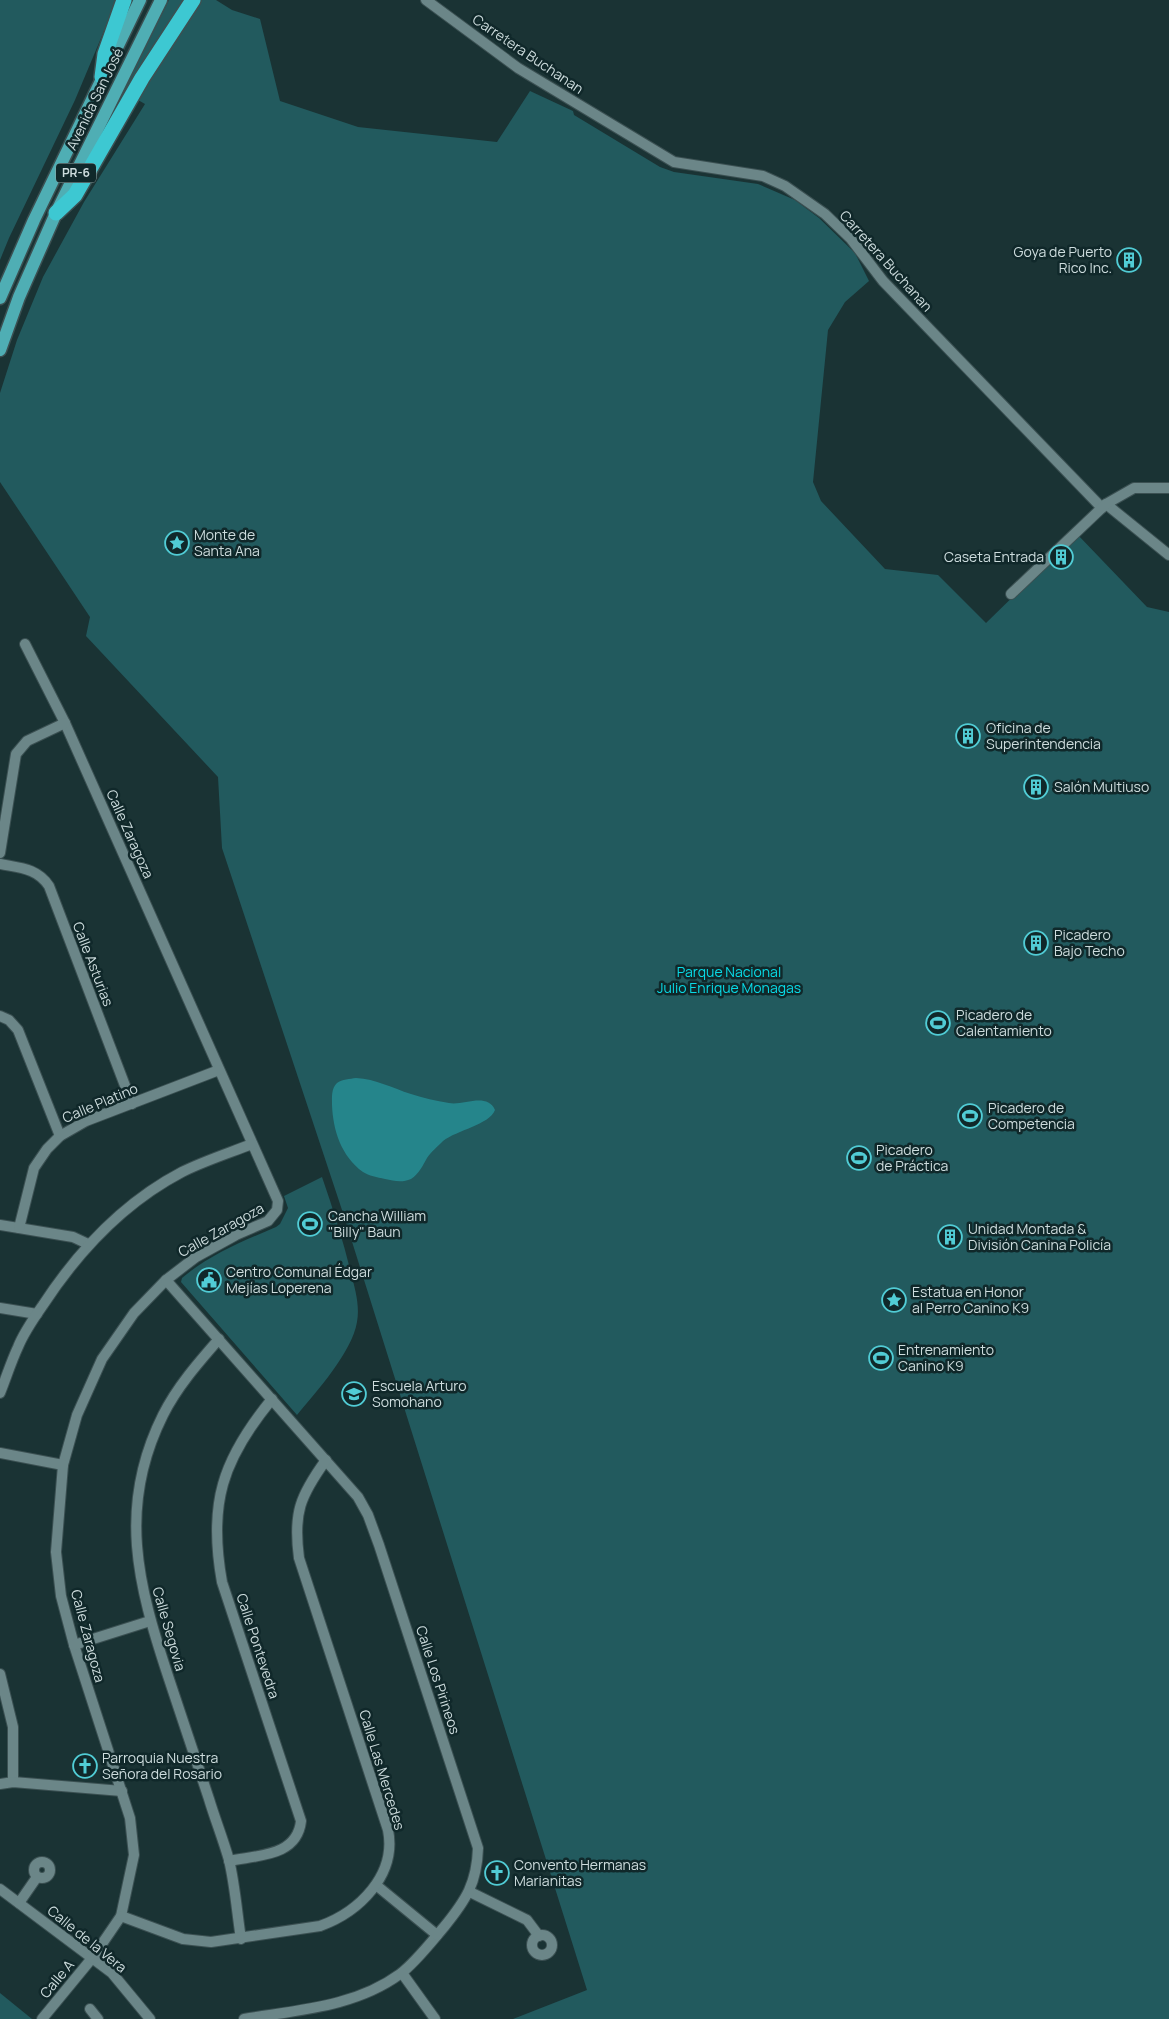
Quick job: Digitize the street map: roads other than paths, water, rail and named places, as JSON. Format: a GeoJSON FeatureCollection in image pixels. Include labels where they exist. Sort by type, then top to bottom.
{"type":"FeatureCollection","features":[{"type":"Feature","properties":{"kind":"highway"},"geometry":{"type":"LineString","coordinates":[[102,77],[105,54],[124,0]]}},
{"type":"Feature","properties":{"kind":"highway"},"geometry":{"type":"LineString","coordinates":[[56,214],[75,195],[142,78],[193,0]]}},
{"type":"Feature","properties":{"kind":"main road","name":"Avenida San José"},"geometry":{"type":"LineString","coordinates":[[0,298],[34,220],[140,0]]}},
{"type":"Feature","properties":{"kind":"main road","name":"Avenida San José"},"geometry":{"type":"LineString","coordinates":[[0,350],[19,297],[56,214],[161,0]]}},
{"type":"Feature","properties":{"kind":"street","name":"Carretera Buchanan"},"geometry":{"type":"LineString","coordinates":[[426,0],[518,68],[674,162],[763,176],[786,186],[825,214],[851,239],[883,281],[1104,506],[1169,554]]}},
{"type":"Feature","properties":{"kind":"street"},"geometry":{"type":"LineString","coordinates":[[1011,594],[1104,506],[1134,488],[1169,488]]}},
{"type":"Feature","properties":{"kind":"street","name":"Calle Zaragoza"},"geometry":{"type":"LineString","coordinates":[[25,644],[65,723],[278,1201],[277,1210],[268,1221],[204,1252],[166,1280],[134,1313],[102,1359],[77,1415],[63,1466],[56,1552],[61,1596],[74,1645],[130,1818],[134,1855],[120,1916],[93,1958]]}},
{"type":"Feature","properties":{"kind":"street"},"geometry":{"type":"LineString","coordinates":[[0,853],[16,754],[27,741],[65,723]]}},
{"type":"Feature","properties":{"kind":"street","name":"Calle Asturias"},"geometry":{"type":"LineString","coordinates":[[0,864],[37,872],[49,886],[132,1104]]}},
{"type":"Feature","properties":{"kind":"street"},"geometry":{"type":"LineString","coordinates":[[0,1016],[6,1018],[18,1030],[60,1136]]}},
{"type":"Feature","properties":{"kind":"street","name":"Calle Platino"},"geometry":{"type":"LineString","coordinates":[[20,1228],[34,1168],[47,1149],[60,1136],[86,1121],[219,1070]]}},
{"type":"Feature","properties":{"kind":"street"},"geometry":{"type":"LineString","coordinates":[[0,1393],[18,1346],[58,1281],[88,1244],[120,1214],[160,1185],[202,1163],[252,1144]]}},
{"type":"Feature","properties":{"kind":"street"},"geometry":{"type":"LineString","coordinates":[[0,1225],[73,1237],[88,1244]]}},
{"type":"Feature","properties":{"kind":"street","name":"Calle Los Pirineos"},"geometry":{"type":"LineString","coordinates":[[166,1280],[358,1497],[368,1515],[476,1842],[478,1863],[470,1892],[437,1935],[402,1973],[371,1991],[339,2004],[244,2019]]}},
{"type":"Feature","properties":{"kind":"street"},"geometry":{"type":"LineString","coordinates":[[0,1308],[37,1314]]}},
{"type":"Feature","properties":{"kind":"street","name":"Calle Segovia"},"geometry":{"type":"LineString","coordinates":[[219,1340],[194,1367],[176,1392],[155,1432],[143,1468],[135,1536],[140,1578],[150,1621],[229,1861],[241,1939]]}},
{"type":"Feature","properties":{"kind":"street","name":"Calle Pontevedra"},"geometry":{"type":"LineString","coordinates":[[229,1861],[283,1850],[294,1839],[300,1828],[301,1821],[222,1582],[216,1542],[221,1492],[233,1455],[251,1425],[272,1399]]}},
{"type":"Feature","properties":{"kind":"street"},"geometry":{"type":"LineString","coordinates":[[0,1454],[63,1466]]}},
{"type":"Feature","properties":{"kind":"street","name":"Calle Las Mercedes"},"geometry":{"type":"LineString","coordinates":[[120,1916],[183,1939],[211,1942],[241,1939],[320,1926],[331,1922],[355,1907],[376,1885],[388,1858],[390,1846],[388,1830],[299,1558],[297,1542],[298,1511],[302,1499],[308,1484],[326,1460]]}},
{"type":"Feature","properties":{"kind":"street"},"geometry":{"type":"LineString","coordinates":[[74,1645],[150,1621]]}},
{"type":"Feature","properties":{"kind":"street"},"geometry":{"type":"LineString","coordinates":[[0,1674],[13,1727],[13,1782]]}},
{"type":"Feature","properties":{"kind":"street"},"geometry":{"type":"LineString","coordinates":[[0,1784],[13,1782],[122,1790]]}},
{"type":"Feature","properties":{"kind":"street"},"geometry":{"type":"LineString","coordinates":[[19,1903],[37,1877]]}},
{"type":"Feature","properties":{"kind":"street"},"geometry":{"type":"LineString","coordinates":[[376,1885],[437,1935]]}},
{"type":"Feature","properties":{"kind":"street","name":"Calle de la Vera"},"geometry":{"type":"LineString","coordinates":[[0,1889],[112,1973],[150,2019]]}},
{"type":"Feature","properties":{"kind":"street"},"geometry":{"type":"LineString","coordinates":[[470,1892],[521,1916],[531,1923],[539,1936]]}},
{"type":"Feature","properties":{"kind":"street","name":"Calle A"},"geometry":{"type":"LineString","coordinates":[[42,2019],[93,1958]]}},
{"type":"Feature","properties":{"kind":"street"},"geometry":{"type":"LineString","coordinates":[[402,1973],[435,2019]]}},
{"type":"Feature","properties":{"kind":"street"},"geometry":{"type":"LineString","coordinates":[[90,2009],[98,2019]]}},
{"type":"Feature","properties":{"kind":"place","name":"Goya de Puerto Rico Inc."},"geometry":{"type":"Point","coordinates":[1129,260]}},
{"type":"Feature","properties":{"kind":"place","name":"Monte de Santa Ana"},"geometry":{"type":"Point","coordinates":[177,543]}},
{"type":"Feature","properties":{"kind":"place","name":"Caseta Entrada"},"geometry":{"type":"Point","coordinates":[1061,557]}},
{"type":"Feature","properties":{"kind":"place","name":"Oficina de Superintendencia"},"geometry":{"type":"Point","coordinates":[968,736]}},
{"type":"Feature","properties":{"kind":"place","name":"Salón Multiuso"},"geometry":{"type":"Point","coordinates":[1036,787]}},
{"type":"Feature","properties":{"kind":"place","name":"Picadero Bajo Techo"},"geometry":{"type":"Point","coordinates":[1036,943]}},
{"type":"Feature","properties":{"kind":"place","name":"Picadero de Calentamiento"},"geometry":{"type":"Point","coordinates":[938,1023]}},
{"type":"Feature","properties":{"kind":"place","name":"Picadero de Competencia"},"geometry":{"type":"Point","coordinates":[970,1116]}},
{"type":"Feature","properties":{"kind":"place","name":"Picadero de Práctica"},"geometry":{"type":"Point","coordinates":[859,1158]}},
{"type":"Feature","properties":{"kind":"place","name":"Cancha William \"Billy\" Baun"},"geometry":{"type":"Point","coordinates":[310,1224]}},
{"type":"Feature","properties":{"kind":"place","name":"Unidad Montada & División Canina Policía"},"geometry":{"type":"Point","coordinates":[950,1237]}},
{"type":"Feature","properties":{"kind":"place","name":"Centro Comunal Édgar Mejías Loperena"},"geometry":{"type":"Point","coordinates":[209,1280]}},
{"type":"Feature","properties":{"kind":"place","name":"Estatua en Honor al Perro Canino K9"},"geometry":{"type":"Point","coordinates":[894,1300]}},
{"type":"Feature","properties":{"kind":"place","name":"Entrenamiento Canino K9"},"geometry":{"type":"Point","coordinates":[881,1358]}},
{"type":"Feature","properties":{"kind":"place","name":"Escuela Arturo Somohano"},"geometry":{"type":"Point","coordinates":[354,1394]}},
{"type":"Feature","properties":{"kind":"place","name":"Parroquia Nuestra Señora del Rosario"},"geometry":{"type":"Point","coordinates":[85,1766]}},
{"type":"Feature","properties":{"kind":"place","name":"Convento Hermanas Marianitas"},"geometry":{"type":"Point","coordinates":[497,1873]}},
{"type":"Feature","properties":{"kind":"park label","name":"Parque Nacional Julio Enrique Monagas"},"geometry":{"type":"Point","coordinates":[729,980]}}]}
